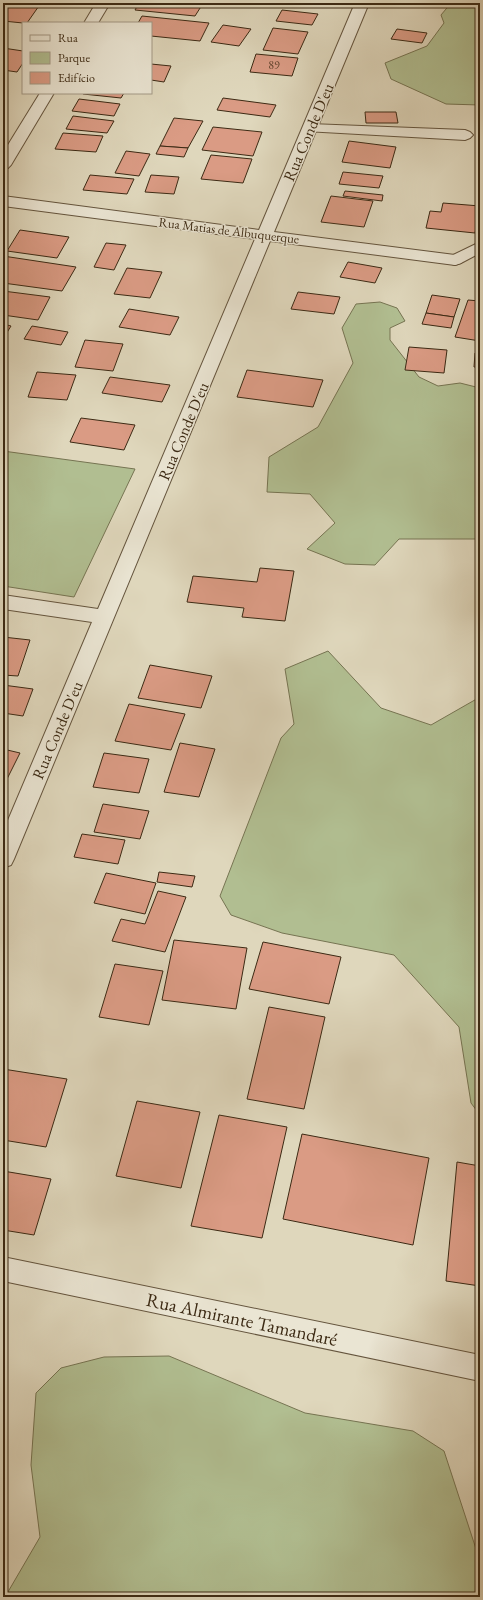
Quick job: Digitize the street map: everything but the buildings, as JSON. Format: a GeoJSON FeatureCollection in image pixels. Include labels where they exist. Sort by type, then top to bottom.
{"type":"FeatureCollection","features":[{"type":"Feature","properties":{"kind":"street"},"geometry":{"type":"LineString","coordinates":[[92,22],[103,3]]}},
{"type":"Feature","properties":{"kind":"street","name":"Rua Conde D'eu"},"geometry":{"type":"LineString","coordinates":[[3,859],[362,3]]}},
{"type":"Feature","properties":{"kind":"street"},"geometry":{"type":"LineString","coordinates":[[3,165],[46,94]]}},
{"type":"Feature","properties":{"kind":"street"},"geometry":{"type":"LineString","coordinates":[[310,128],[465,135]]}},
{"type":"Feature","properties":{"kind":"street","name":"Rua Matias de Albuquerque"},"geometry":{"type":"LineString","coordinates":[[3,201],[455,260],[480,247]]}},
{"type":"Feature","properties":{"kind":"street"},"geometry":{"type":"LineString","coordinates":[[3,602],[105,617]]}},
{"type":"Feature","properties":{"kind":"street","name":"Rua Almirante Tamandaré"},"geometry":{"type":"LineString","coordinates":[[3,1270],[480,1368]]}},
{"type":"Feature","properties":{"kind":"green space"},"geometry":{"type":"Polygon","coordinates":[[[451,3],[480,3],[480,105],[446,104],[391,79],[385,63],[427,46],[444,23],[441,15],[451,3]]]}},
{"type":"Feature","properties":{"kind":"green space"},"geometry":{"type":"Polygon","coordinates":[[[380,302],[397,308],[405,321],[390,328],[390,340],[419,377],[438,386],[460,383],[480,388],[480,539],[399,539],[375,565],[345,564],[307,549],[335,523],[310,494],[267,492],[269,457],[318,427],[353,363],[342,328],[356,304],[380,302]]]}},
{"type":"Feature","properties":{"kind":"green space"},"geometry":{"type":"Polygon","coordinates":[[[3,451],[135,469],[74,597],[3,586],[3,451]]]}},
{"type":"Feature","properties":{"kind":"green space"},"geometry":{"type":"Polygon","coordinates":[[[328,651],[381,708],[431,725],[480,697],[480,1115],[471,1103],[459,1027],[394,955],[282,933],[231,915],[220,896],[281,738],[294,724],[285,669],[328,651]]]}},
{"type":"Feature","properties":{"kind":"green space"},"geometry":{"type":"Polygon","coordinates":[[[169,1356],[305,1413],[413,1431],[444,1451],[480,1558],[480,1597],[5,1597],[40,1537],[31,1465],[36,1393],[61,1368],[104,1357],[169,1356]]]}}]}
